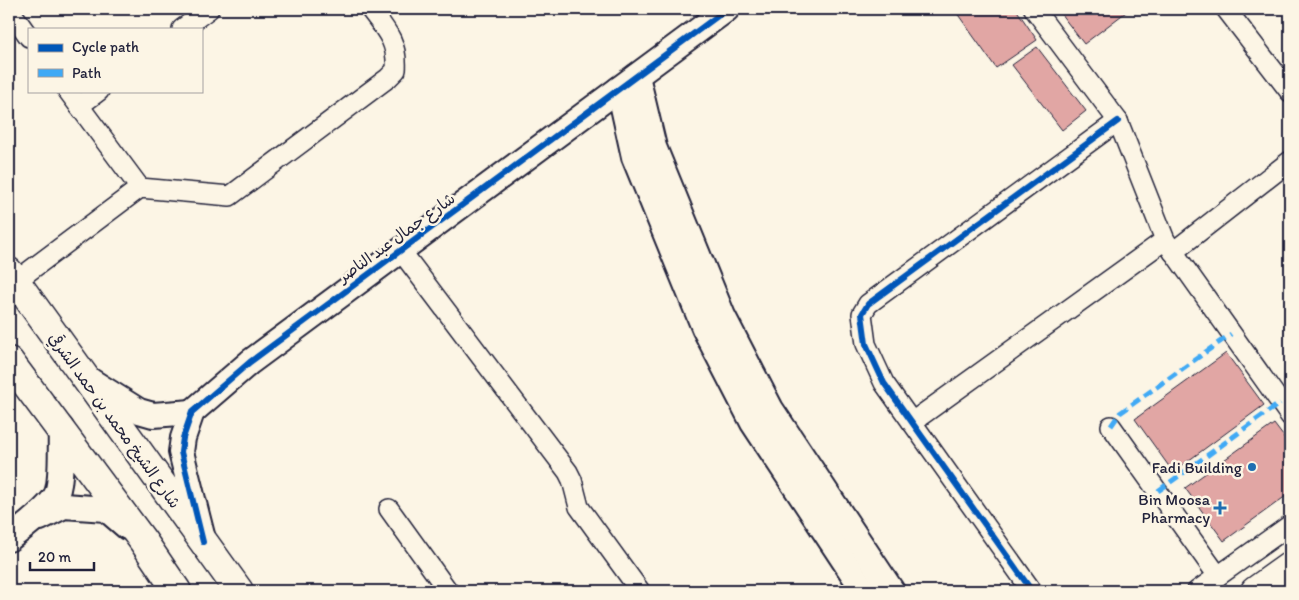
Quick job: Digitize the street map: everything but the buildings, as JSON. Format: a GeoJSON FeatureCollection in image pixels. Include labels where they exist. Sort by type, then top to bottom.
{"type":"FeatureCollection","features":[{"type":"Feature","properties":{"kind":"main road","name":"شارع الشيخ محمد بن حمد الشرقي"},"geometry":{"type":"LineString","coordinates":[[11,283],[50,330],[239,591]]}},
{"type":"Feature","properties":{"kind":"main road"},"geometry":{"type":"LineString","coordinates":[[9,361],[143,541],[177,591]]}},
{"type":"Feature","properties":{"kind":"main road"},"geometry":{"type":"LineString","coordinates":[[1255,591],[1290,566]]}},
{"type":"Feature","properties":{"kind":"main road"},"geometry":{"type":"LineString","coordinates":[[1278,591],[1290,579]]}},
{"type":"Feature","properties":{"kind":"street"},"geometry":{"type":"LineString","coordinates":[[9,9],[19,33]]}},
{"type":"Feature","properties":{"kind":"street"},"geometry":{"type":"LineString","coordinates":[[183,28],[209,9]]}},
{"type":"Feature","properties":{"kind":"street"},"geometry":{"type":"LineString","coordinates":[[11,283],[140,188],[230,196],[388,78],[396,70],[395,48],[388,33],[370,9]]}},
{"type":"Feature","properties":{"kind":"street","name":"شارع جمال عبد الناصر"},"geometry":{"type":"LineString","coordinates":[[192,412],[250,362],[727,9]]}},
{"type":"Feature","properties":{"kind":"street"},"geometry":{"type":"LineString","coordinates":[[1034,9],[1118,121],[1169,246],[1290,416]]}},
{"type":"Feature","properties":{"kind":"street"},"geometry":{"type":"LineString","coordinates":[[1226,9],[1290,92]]}},
{"type":"Feature","properties":{"kind":"street"},"geometry":{"type":"LineString","coordinates":[[628,83],[634,157],[704,328],[753,423],[864,591]]}},
{"type":"Feature","properties":{"kind":"street"},"geometry":{"type":"LineString","coordinates":[[628,83],[723,316],[771,409],[892,591]]}},
{"type":"Feature","properties":{"kind":"street"},"geometry":{"type":"LineString","coordinates":[[95,92],[74,98],[140,188]]}},
{"type":"Feature","properties":{"kind":"street"},"geometry":{"type":"LineString","coordinates":[[1032,591],[884,383],[866,344],[862,314],[868,304],[1118,121]]}},
{"type":"Feature","properties":{"kind":"street"},"geometry":{"type":"LineString","coordinates":[[912,422],[1290,161]]}},
{"type":"Feature","properties":{"kind":"street"},"geometry":{"type":"LineString","coordinates":[[401,251],[568,472],[579,508],[640,591]]}},
{"type":"Feature","properties":{"kind":"street"},"geometry":{"type":"LineString","coordinates":[[84,376],[139,411],[153,415],[192,412],[183,438],[181,452],[203,542]]}},
{"type":"Feature","properties":{"kind":"street"},"geometry":{"type":"LineString","coordinates":[[1112,426],[1218,576]]}},
{"type":"Feature","properties":{"kind":"street"},"geometry":{"type":"LineString","coordinates":[[30,524],[56,496],[60,483],[60,428]]}},
{"type":"Feature","properties":{"kind":"street"},"geometry":{"type":"LineString","coordinates":[[9,539],[30,524],[64,506],[106,509],[143,541]]}},
{"type":"Feature","properties":{"kind":"street"},"geometry":{"type":"LineString","coordinates":[[389,509],[448,591]]}},
{"type":"Feature","properties":{"kind":"street"},"geometry":{"type":"LineString","coordinates":[[1197,591],[1290,525]]}},
{"type":"Feature","properties":{"kind":"marked path"},"geometry":{"type":"LineString","coordinates":[[1111,426],[1120,413],[1231,334]]}},
{"type":"Feature","properties":{"kind":"marked path"},"geometry":{"type":"LineString","coordinates":[[1158,491],[1280,403]]}},
{"type":"Feature","properties":{"kind":"cycle path"},"geometry":{"type":"LineString","coordinates":[[203,542],[181,452],[183,438],[192,412],[250,362],[727,9]]}},
{"type":"Feature","properties":{"kind":"cycle path"},"geometry":{"type":"LineString","coordinates":[[1032,591],[884,383],[866,344],[862,314],[868,304],[1118,121]]}},
{"type":"Feature","properties":{"kind":"place","name":"Fadi Building"},"geometry":{"type":"Point","coordinates":[1252,467]}},
{"type":"Feature","properties":{"kind":"place","name":"Bin Moosa Pharmacy"},"geometry":{"type":"Point","coordinates":[1220,508]}}]}
